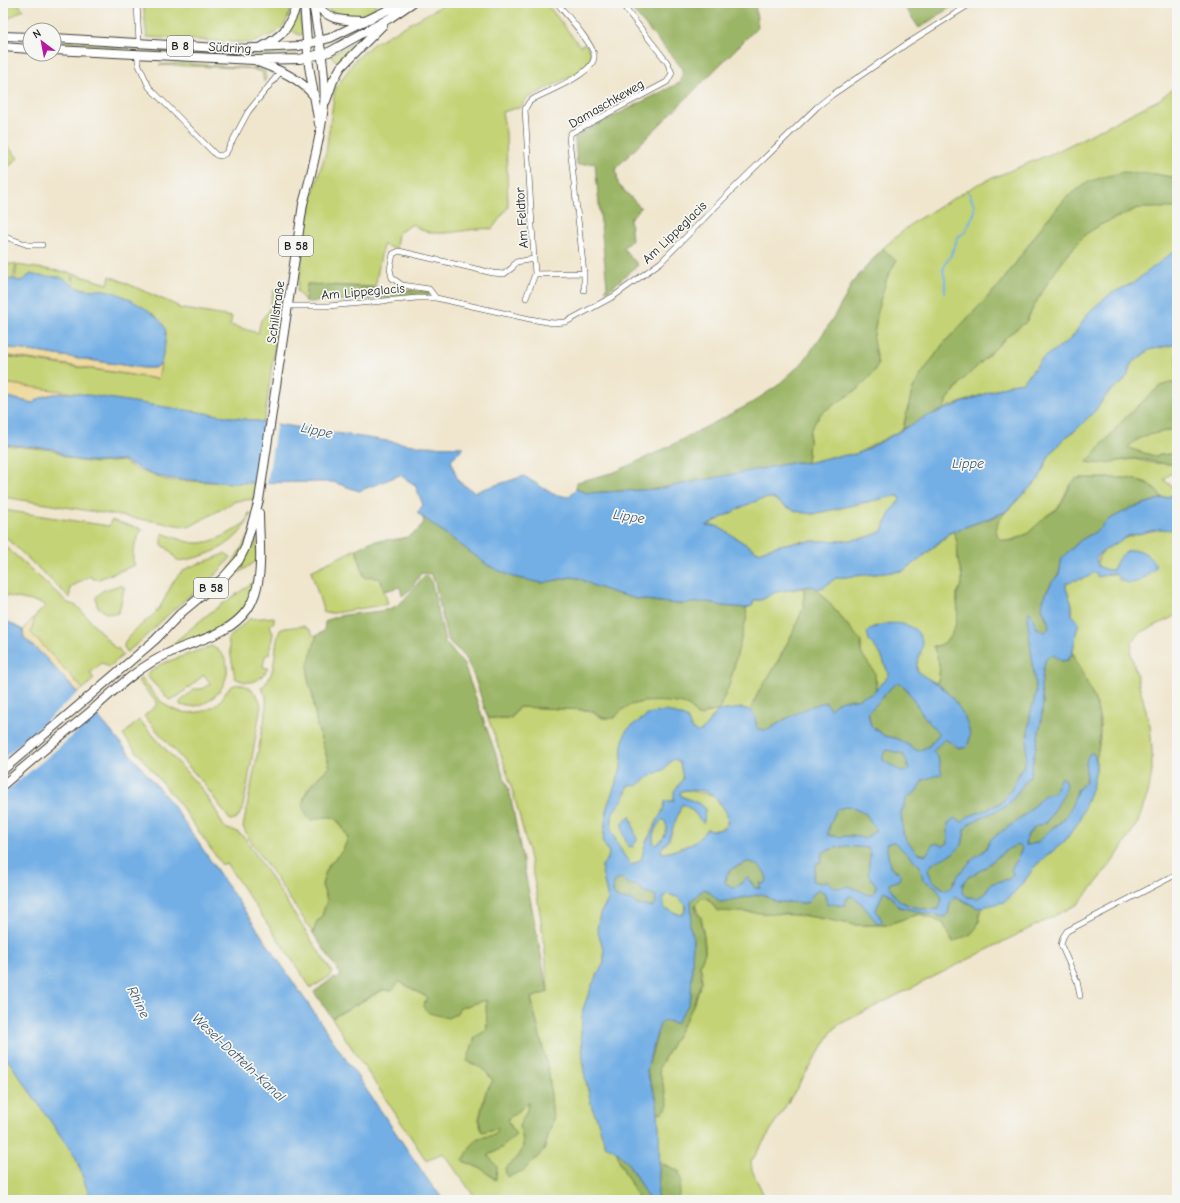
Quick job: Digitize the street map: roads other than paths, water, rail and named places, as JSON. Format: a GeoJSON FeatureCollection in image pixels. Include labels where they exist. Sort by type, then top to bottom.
{"type":"FeatureCollection","features":[{"type":"Feature","properties":{"kind":"main road"},"geometry":{"type":"LineString","coordinates":[[257,49],[281,36],[287,29],[298,3]]}},
{"type":"Feature","properties":{"kind":"main road","name":"Schillstraße"},"geometry":{"type":"LineString","coordinates":[[304,3],[308,57],[320,128]]}},
{"type":"Feature","properties":{"kind":"main road"},"geometry":{"type":"LineString","coordinates":[[314,3],[322,12],[331,18],[368,21]]}},
{"type":"Feature","properties":{"kind":"main road","name":"Schillstraße"},"geometry":{"type":"LineString","coordinates":[[259,500],[303,204],[316,158],[324,105],[321,54],[314,3]]}},
{"type":"Feature","properties":{"kind":"main road","name":"B 8"},"geometry":{"type":"LineString","coordinates":[[307,45],[319,42],[368,21],[402,3]]}},
{"type":"Feature","properties":{"kind":"main road","name":"B 8"},"geometry":{"type":"LineString","coordinates":[[308,57],[329,52],[390,18],[412,3]]}},
{"type":"Feature","properties":{"kind":"main road","name":"B 8"},"geometry":{"type":"LineString","coordinates":[[324,105],[333,81],[342,67],[352,54],[390,18]]}},
{"type":"Feature","properties":{"kind":"main road"},"geometry":{"type":"LineString","coordinates":[[3,36],[22,37]]}},
{"type":"Feature","properties":{"kind":"main road","name":"Südring"},"geometry":{"type":"LineString","coordinates":[[62,38],[257,49],[307,45]]}},
{"type":"Feature","properties":{"kind":"main road"},"geometry":{"type":"LineString","coordinates":[[138,54],[139,43]]}},
{"type":"Feature","properties":{"kind":"main road"},"geometry":{"type":"LineString","coordinates":[[3,47],[22,48]]}},
{"type":"Feature","properties":{"kind":"main road","name":"Südring"},"geometry":{"type":"LineString","coordinates":[[62,50],[254,60],[308,57]]}},
{"type":"Feature","properties":{"kind":"main road"},"geometry":{"type":"LineString","coordinates":[[254,60],[281,71],[302,84],[315,98]]}},
{"type":"Feature","properties":{"kind":"main road","name":"B 58"},"geometry":{"type":"LineString","coordinates":[[3,770],[135,658],[181,613],[223,578],[239,560],[251,533],[259,500]]}},
{"type":"Feature","properties":{"kind":"main road","name":"B 58"},"geometry":{"type":"LineString","coordinates":[[3,785],[142,667],[172,652],[224,630],[246,611],[254,597],[260,565],[259,500]]}},
{"type":"Feature","properties":{"kind":"street"},"geometry":{"type":"LineString","coordinates":[[137,3],[139,43]]}},
{"type":"Feature","properties":{"kind":"street","name":"Am Feldtor"},"geometry":{"type":"LineString","coordinates":[[436,298],[429,289],[402,285],[392,278],[390,269],[393,254],[399,251],[493,273],[504,274],[512,268],[516,262],[534,259],[525,109],[529,102],[535,98],[587,71],[595,59],[589,45],[557,3]]}},
{"type":"Feature","properties":{"kind":"street","name":"Damaschkeweg"},"geometry":{"type":"LineString","coordinates":[[584,290],[584,273],[569,138],[572,133],[667,82],[672,74],[667,62],[621,3]]}},
{"type":"Feature","properties":{"kind":"street","name":"Am Lippeglacis"},"geometry":{"type":"LineString","coordinates":[[288,306],[328,306],[417,298],[436,298],[553,323],[566,322],[628,287],[661,262],[739,183],[822,103],[908,44],[972,3]]}},
{"type":"Feature","properties":{"kind":"street"},"geometry":{"type":"LineString","coordinates":[[138,54],[138,63],[149,86],[216,156],[221,156],[226,153],[248,112],[281,71]]}},
{"type":"Feature","properties":{"kind":"street"},"geometry":{"type":"LineString","coordinates":[[3,236],[28,245],[42,246]]}},
{"type":"Feature","properties":{"kind":"street"},"geometry":{"type":"LineString","coordinates":[[526,298],[535,274],[534,259]]}},
{"type":"Feature","properties":{"kind":"street"},"geometry":{"type":"LineString","coordinates":[[535,274],[584,273]]}},
{"type":"Feature","properties":{"kind":"street"},"geometry":{"type":"LineString","coordinates":[[1080,996],[1077,981],[1061,945],[1063,937],[1067,931],[1177,874]]}},
{"type":"Feature","properties":{"kind":"water","name":"Lippe"},"geometry":{"type":"Polygon","coordinates":[[[1177,249],[1177,344],[1149,350],[1130,365],[1128,375],[1122,383],[1109,392],[1094,412],[1076,430],[1063,439],[1049,456],[1039,479],[1005,512],[949,533],[919,560],[903,571],[836,578],[824,587],[817,589],[811,586],[776,592],[761,600],[754,600],[752,606],[746,608],[723,606],[707,602],[677,604],[637,599],[594,586],[579,578],[571,577],[542,583],[513,577],[489,566],[417,513],[423,505],[415,485],[400,475],[359,491],[333,482],[232,483],[166,478],[144,471],[123,460],[99,462],[78,460],[67,457],[54,449],[3,444],[3,396],[33,403],[47,395],[75,393],[420,446],[464,447],[451,460],[458,481],[474,492],[524,476],[553,494],[568,497],[576,489],[587,493],[657,489],[796,462],[807,463],[831,457],[856,454],[868,449],[925,417],[1011,384],[1023,382],[1043,358],[1071,339],[1089,312],[1110,294],[1133,283],[1177,249]],[[899,496],[813,514],[782,505],[773,498],[761,499],[744,506],[706,526],[717,526],[758,552],[794,543],[852,540],[882,531],[891,511],[900,500],[899,496]]]}},
{"type":"Feature","properties":{"kind":"water"},"geometry":{"type":"Polygon","coordinates":[[[31,274],[38,276],[58,277],[82,289],[111,291],[129,299],[147,310],[162,322],[165,328],[166,341],[161,364],[154,368],[143,368],[3,347],[3,278],[21,281],[31,274]]]}},
{"type":"Feature","properties":{"kind":"water"},"geometry":{"type":"Polygon","coordinates":[[[1177,494],[1177,547],[1172,544],[1176,534],[1175,530],[1160,529],[1128,536],[1100,553],[1096,559],[1098,566],[1107,570],[1113,570],[1117,561],[1126,552],[1131,550],[1142,551],[1154,562],[1156,567],[1147,576],[1141,580],[1131,583],[1120,579],[1116,574],[1112,573],[1098,577],[1094,572],[1088,577],[1066,583],[1066,588],[1072,605],[1072,615],[1079,623],[1074,647],[1068,660],[1062,661],[1053,655],[1046,658],[1041,688],[1043,702],[1041,722],[1030,776],[1007,806],[970,823],[965,830],[962,845],[954,853],[933,863],[928,870],[929,873],[934,882],[939,886],[945,890],[951,888],[959,874],[975,857],[985,850],[992,838],[1024,816],[1043,796],[1054,792],[1061,777],[1064,779],[1066,785],[1063,796],[1047,822],[1036,826],[1028,834],[1025,845],[1033,844],[1039,840],[1060,823],[1066,816],[1077,791],[1086,781],[1087,759],[1090,753],[1093,753],[1096,760],[1096,770],[1093,784],[1080,820],[1064,842],[1035,866],[1024,882],[1005,902],[978,908],[955,896],[950,903],[948,914],[944,917],[899,907],[889,894],[884,891],[876,910],[883,922],[877,923],[860,902],[851,896],[847,898],[845,905],[827,905],[825,893],[819,890],[813,894],[808,903],[776,902],[762,894],[721,902],[704,889],[691,901],[692,916],[689,925],[693,935],[691,996],[687,1007],[676,1023],[665,1020],[660,1025],[647,1068],[658,1108],[660,1149],[657,1200],[649,1200],[626,1161],[620,1154],[605,1145],[598,1121],[592,1108],[584,1072],[581,1033],[583,1009],[592,985],[604,963],[604,951],[597,929],[600,914],[608,900],[601,867],[608,858],[609,852],[603,842],[607,807],[621,769],[622,745],[626,731],[651,713],[667,711],[687,718],[691,728],[696,732],[702,731],[718,711],[742,708],[750,710],[755,718],[757,729],[768,730],[796,713],[819,704],[826,702],[830,709],[841,700],[858,700],[863,696],[870,695],[889,675],[881,655],[869,640],[867,632],[880,625],[898,623],[906,625],[913,628],[919,634],[922,641],[922,649],[917,663],[917,671],[942,687],[950,696],[961,710],[970,734],[966,748],[959,748],[945,739],[933,751],[938,758],[942,774],[923,780],[917,791],[907,798],[901,813],[903,834],[909,844],[918,853],[926,855],[933,844],[943,846],[948,843],[948,823],[955,818],[962,822],[967,817],[1002,802],[1011,789],[1025,763],[1030,716],[1036,693],[1028,625],[1028,612],[1030,612],[1037,628],[1045,632],[1049,628],[1048,621],[1042,608],[1043,600],[1052,582],[1059,574],[1062,558],[1081,540],[1097,531],[1108,520],[1131,508],[1177,494]],[[897,683],[868,712],[871,726],[885,736],[898,739],[918,751],[929,746],[939,734],[923,715],[904,686],[897,683]],[[887,750],[883,755],[883,760],[902,772],[910,769],[903,754],[887,750]],[[674,759],[665,769],[654,774],[636,786],[628,785],[623,799],[613,812],[611,830],[623,853],[632,865],[641,860],[646,842],[664,808],[665,801],[674,801],[674,791],[683,779],[680,763],[674,759]],[[685,790],[680,792],[681,796],[700,804],[705,808],[704,822],[702,822],[692,810],[682,804],[668,841],[661,849],[662,853],[674,851],[687,846],[699,838],[706,829],[718,830],[724,828],[728,819],[720,803],[713,795],[696,790],[685,790]],[[848,806],[836,810],[829,827],[828,835],[856,836],[865,839],[876,830],[866,814],[848,806]],[[663,819],[658,825],[654,832],[653,839],[656,845],[662,840],[666,833],[666,826],[663,819]],[[894,842],[886,844],[890,867],[901,874],[899,880],[889,884],[897,898],[905,904],[917,908],[939,909],[942,899],[936,887],[923,880],[920,866],[894,842]],[[1019,845],[1004,852],[983,869],[967,879],[963,884],[962,893],[967,897],[978,898],[986,892],[990,884],[1009,879],[1013,875],[1011,869],[1022,848],[1019,845]],[[846,846],[831,849],[822,853],[820,863],[817,862],[812,881],[821,883],[827,881],[837,888],[849,886],[869,895],[874,894],[876,885],[868,874],[870,854],[868,848],[846,846]],[[747,862],[732,869],[727,874],[725,883],[733,888],[740,885],[747,877],[755,888],[761,888],[759,883],[764,884],[767,880],[763,870],[751,862],[747,862]],[[622,878],[614,882],[613,893],[615,896],[622,899],[633,900],[637,905],[653,907],[656,903],[655,895],[642,891],[638,886],[628,884],[622,878]],[[667,894],[663,900],[665,909],[681,915],[684,913],[686,905],[677,897],[667,894]]]}},
{"type":"Feature","properties":{"kind":"water"},"geometry":{"type":"Polygon","coordinates":[[[3,619],[23,630],[24,638],[44,656],[98,716],[172,804],[430,1183],[444,1200],[91,1200],[76,1158],[3,1053],[3,619]]]}},
{"type":"Feature","properties":{"kind":"water"},"geometry":{"type":"Polygon","coordinates":[[[630,816],[637,839],[633,847],[628,846],[622,830],[624,822],[630,816]]]}},
{"type":"Feature","properties":{"kind":"waterway"},"geometry":{"type":"LineString","coordinates":[[945,293],[945,279],[943,271],[945,264],[951,255],[958,237],[965,232],[974,214],[974,205],[969,193]]}},
{"type":"Feature","properties":{"kind":"water label","name":"Rhine"},"geometry":{"type":"Point","coordinates":[139,1002]}},
{"type":"Feature","properties":{"kind":"water label","name":"Wesel-Datteln-Kanal"},"geometry":{"type":"Point","coordinates":[239,1057]}}]}
